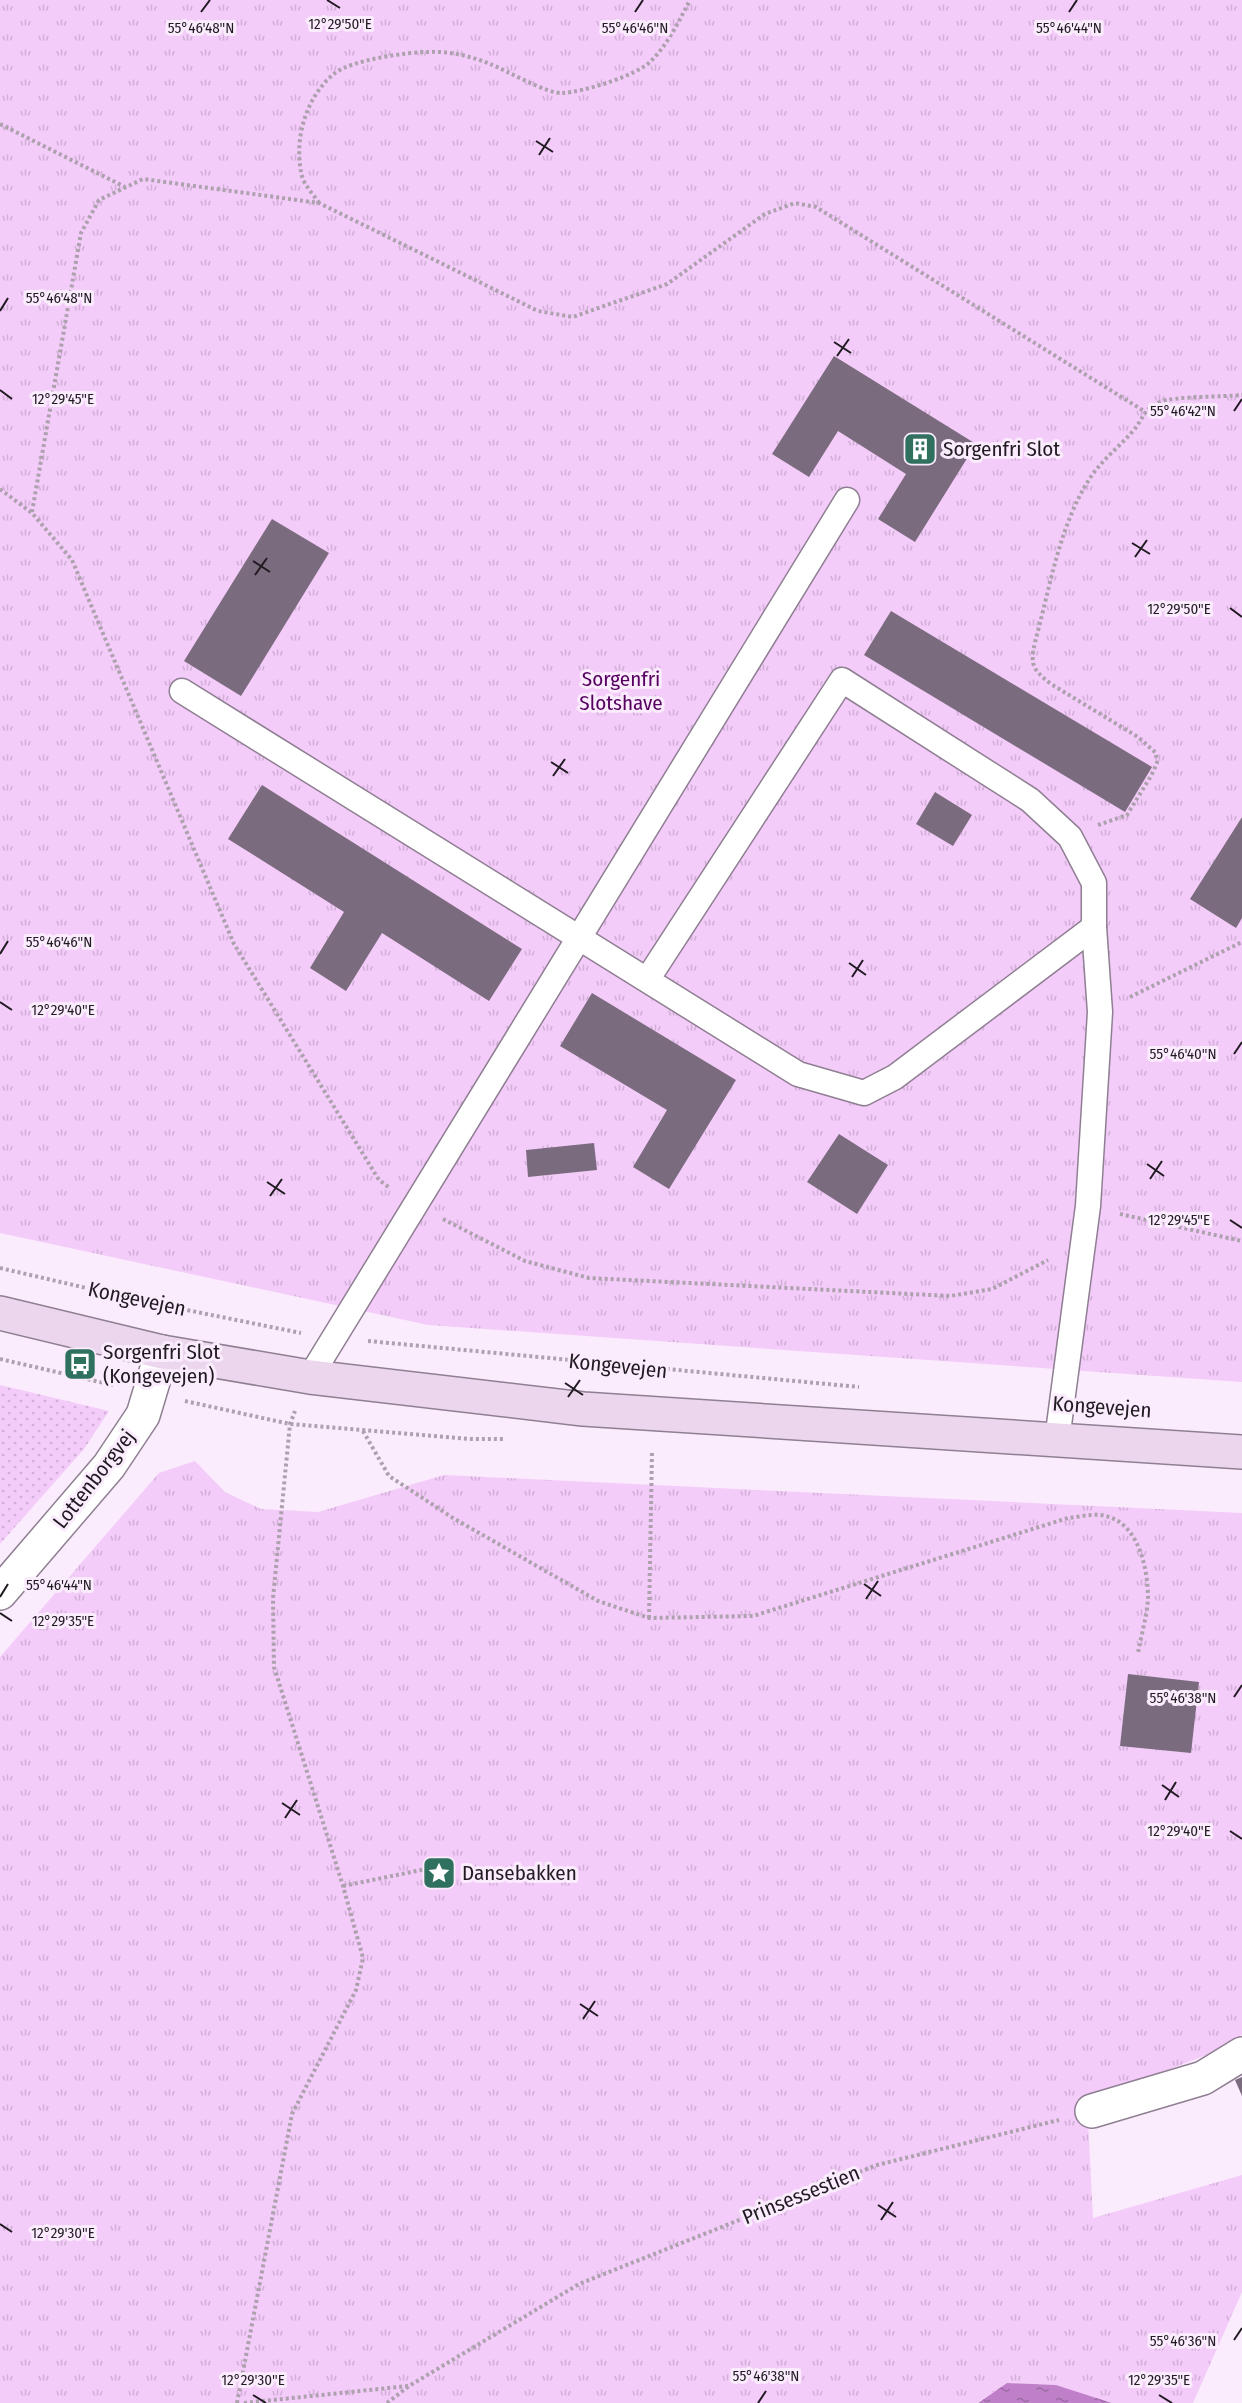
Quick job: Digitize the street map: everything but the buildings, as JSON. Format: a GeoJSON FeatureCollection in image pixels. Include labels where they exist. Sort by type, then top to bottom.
{"type":"FeatureCollection","features":[{"type":"Feature","properties":{"kind":"street","name":"Kongevejen"},"geometry":{"type":"LineString","coordinates":[[0,1313],[162,1352],[310,1377],[583,1408],[1242,1452]]}},
{"type":"Feature","properties":{"kind":"street","name":"Lottenborgvej"},"geometry":{"type":"LineString","coordinates":[[0,1593],[109,1466],[143,1415],[162,1352]]}},
{"type":"Feature","properties":{"kind":"street"},"geometry":{"type":"LineString","coordinates":[[1092,2111],[1203,2078],[1242,2054]]}},
{"type":"Feature","properties":{"kind":"lane"},"geometry":{"type":"LineString","coordinates":[[310,1377],[847,500]]}},
{"type":"Feature","properties":{"kind":"lane"},"geometry":{"type":"LineString","coordinates":[[646,980],[842,680],[1030,800],[1070,837],[1094,883],[1094,927],[1100,1012],[1088,1206],[1057,1440]]}},
{"type":"Feature","properties":{"kind":"lane"},"geometry":{"type":"LineString","coordinates":[[182,691],[798,1074],[864,1093],[895,1077],[1094,927]]}},
{"type":"Feature","properties":{"kind":"path"},"geometry":{"type":"LineString","coordinates":[[319,203],[302,178],[298,146],[302,120],[317,94],[336,72],[395,54],[429,52],[462,55],[490,63],[560,93],[580,89],[616,80],[650,63],[668,39],[690,0]]}},
{"type":"Feature","properties":{"kind":"path"},"geometry":{"type":"LineString","coordinates":[[0,124],[126,188]]}},
{"type":"Feature","properties":{"kind":"path"},"geometry":{"type":"LineString","coordinates":[[32,513],[81,233],[99,200],[143,179],[319,203],[538,311],[573,317],[667,284],[765,214],[795,203],[816,207],[1144,411]]}},
{"type":"Feature","properties":{"kind":"path"},"geometry":{"type":"LineString","coordinates":[[1070,837],[1127,815],[1157,763],[1156,753],[1148,744],[1038,674],[1033,666],[1032,657],[1061,545],[1075,505],[1090,478],[1105,459],[1135,429],[1144,411],[1163,401],[1242,395]]}},
{"type":"Feature","properties":{"kind":"path"},"geometry":{"type":"LineString","coordinates":[[0,489],[32,513],[72,560],[234,944],[379,1180],[415,1205],[525,1261],[589,1278],[950,1296],[993,1289],[1084,1242]]}},
{"type":"Feature","properties":{"kind":"path"},"geometry":{"type":"LineString","coordinates":[[1100,1012],[1242,942]]}},
{"type":"Feature","properties":{"kind":"path"},"geometry":{"type":"LineString","coordinates":[[1088,1206],[1242,1241]]}},
{"type":"Feature","properties":{"kind":"path","name":"Kongevejen"},"geometry":{"type":"LineString","coordinates":[[0,1268],[147,1302],[334,1338],[863,1388]]}},
{"type":"Feature","properties":{"kind":"path"},"geometry":{"type":"LineString","coordinates":[[0,1359],[150,1393]]}},
{"type":"Feature","properties":{"kind":"path"},"geometry":{"type":"LineString","coordinates":[[237,2403],[292,2114],[356,1990],[363,1958],[343,1886],[274,1667],[273,1598],[290,1424],[310,1377]]}},
{"type":"Feature","properties":{"kind":"path"},"geometry":{"type":"LineString","coordinates":[[362,1430],[389,1476],[453,1518],[598,1601],[649,1618],[753,1616],[1068,1518],[1101,1515],[1120,1522],[1135,1539],[1144,1562],[1148,1599],[1138,1653]]}},
{"type":"Feature","properties":{"kind":"path"},"geometry":{"type":"LineString","coordinates":[[649,1618],[652,1445]]}},
{"type":"Feature","properties":{"kind":"path"},"geometry":{"type":"LineString","coordinates":[[343,1886],[431,1868]]}},
{"type":"Feature","properties":{"kind":"path","name":"Prinsessestien"},"geometry":{"type":"LineString","coordinates":[[387,2403],[409,2386],[579,2284],[877,2165],[1092,2111]]}},
{"type":"Feature","properties":{"kind":"path"},"geometry":{"type":"LineString","coordinates":[[244,2403],[409,2386]]}},
{"type":"Feature","properties":{"kind":"green space","name":"Sorgenfri Slotshave"},"geometry":{"type":"Polygon","coordinates":[[[0,0],[1242,0],[1242,1382],[428,1325],[0,1233],[0,0]]]}},
{"type":"Feature","properties":{"kind":"green space"},"geometry":{"type":"Polygon","coordinates":[[[0,1385],[109,1411],[84,1449],[0,1544],[0,1385]]]}},
{"type":"Feature","properties":{"kind":"green space"},"geometry":{"type":"Polygon","coordinates":[[[195,1461],[225,1492],[261,1509],[318,1512],[444,1475],[1242,1513],[1242,2035],[1222,2049],[1087,2101],[1093,2218],[1242,2175],[1242,2292],[1193,2403],[1112,2403],[1056,2385],[1007,2383],[977,2403],[0,2403],[0,1657],[159,1473],[195,1461]]]}},
{"type":"Feature","properties":{"kind":"water"},"geometry":{"type":"Polygon","coordinates":[[[1007,2383],[1056,2385],[1112,2403],[978,2403],[1007,2383]]]}},
{"type":"Feature","properties":{"kind":"place","name":"Sorgenfri Slot"},"geometry":{"type":"Point","coordinates":[920,449]}},
{"type":"Feature","properties":{"kind":"place","name":"Sorgenfri Slot (Kongevejen)"},"geometry":{"type":"Point","coordinates":[80,1364]}},
{"type":"Feature","properties":{"kind":"place","name":"Dansebakken"},"geometry":{"type":"Point","coordinates":[439,1873]}}]}
